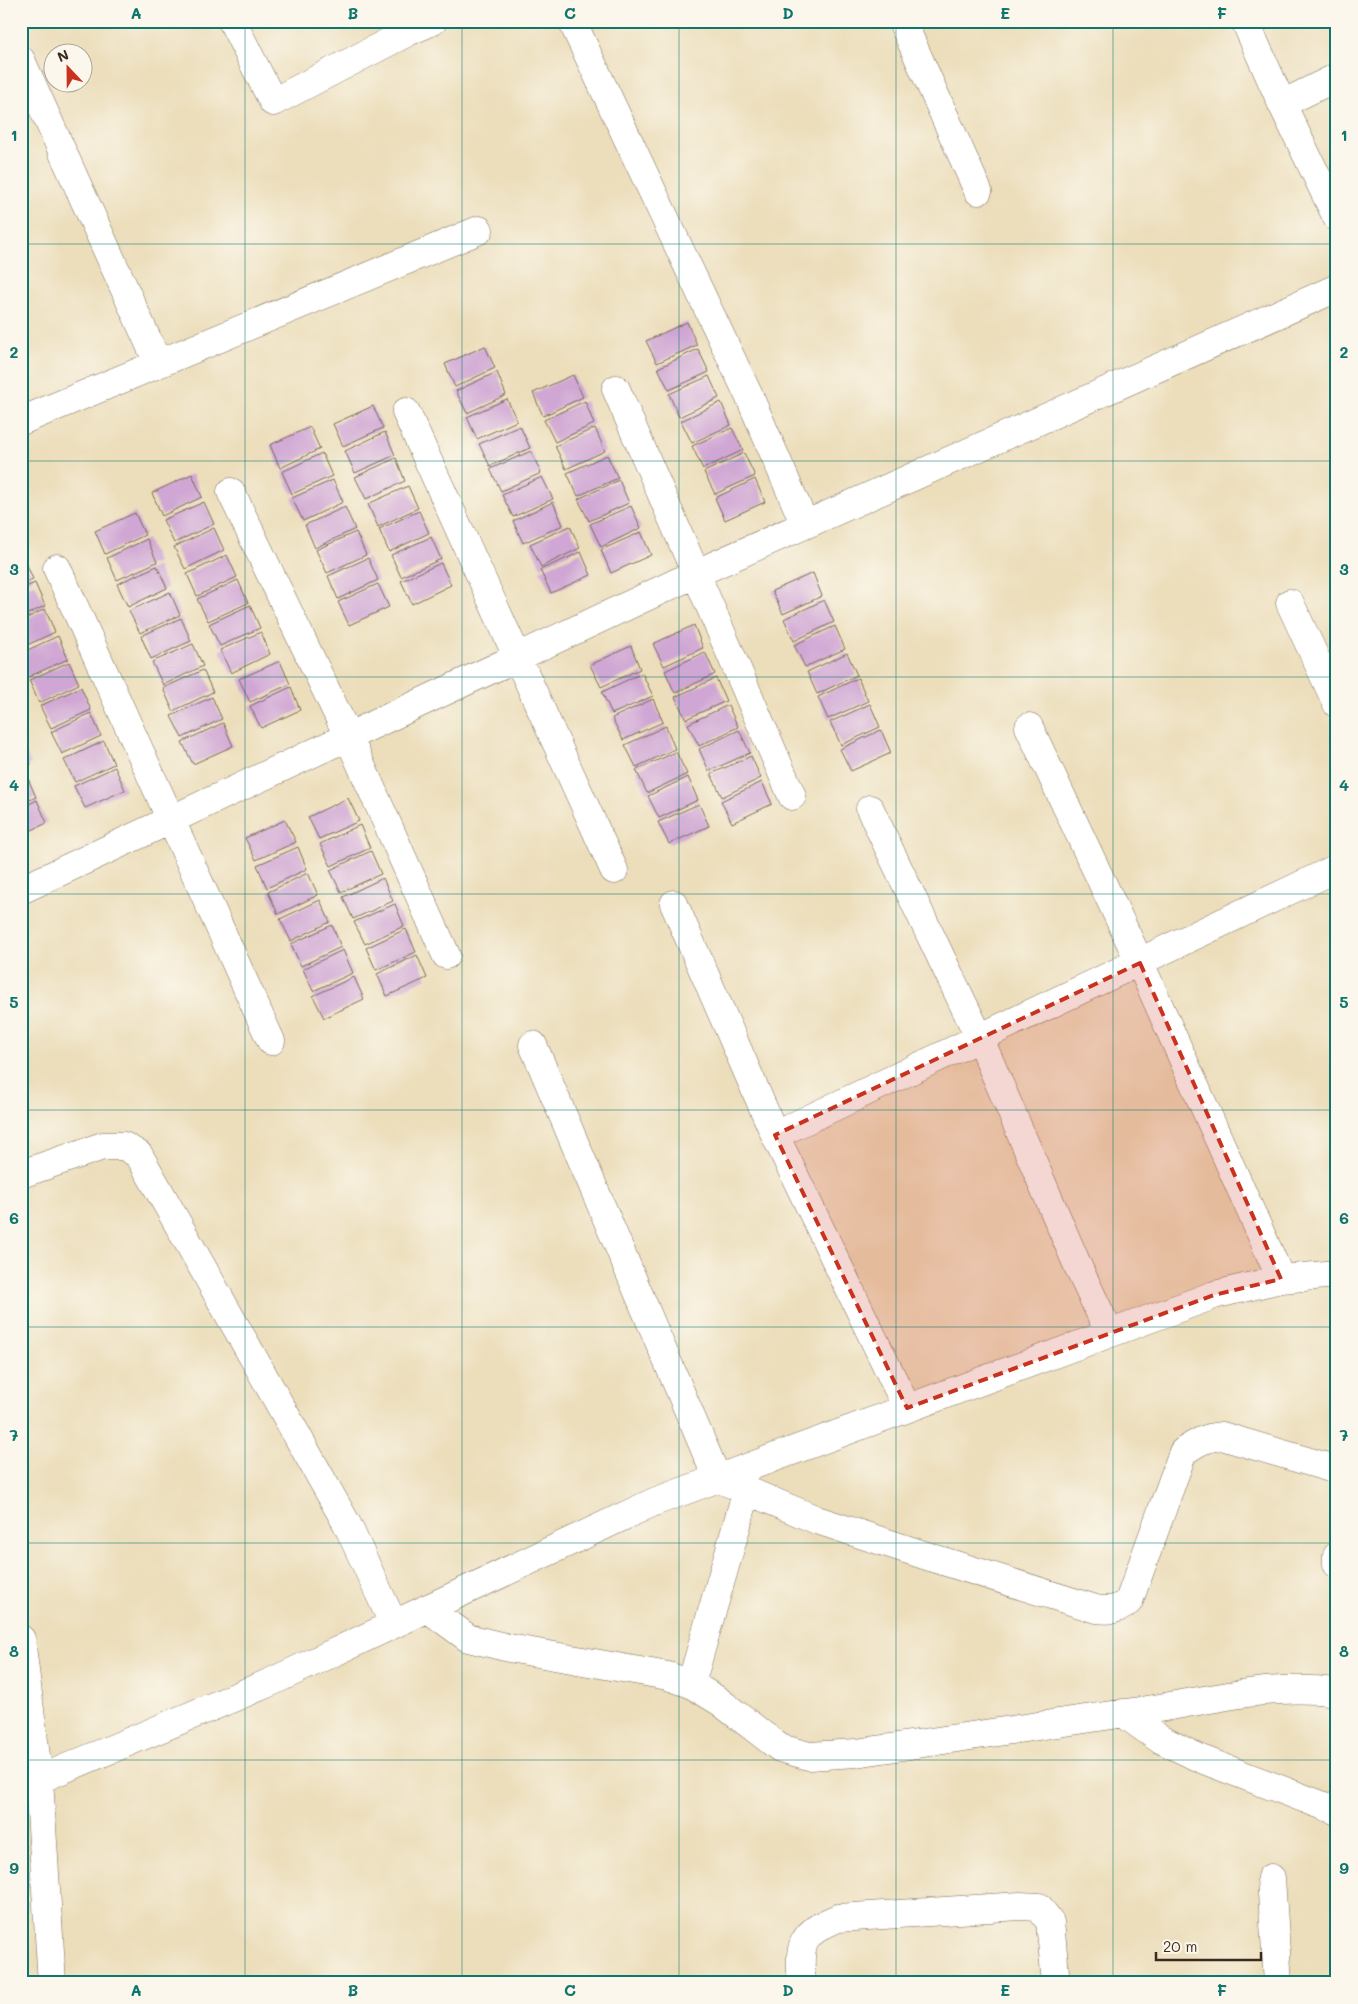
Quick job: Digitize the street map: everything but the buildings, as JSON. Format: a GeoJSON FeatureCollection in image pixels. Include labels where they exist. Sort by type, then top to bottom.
{"type":"FeatureCollection","features":[{"type":"Feature","properties":{"kind":"street"},"geometry":{"type":"LineString","coordinates":[[232,21],[273,102],[433,21]]}},
{"type":"Feature","properties":{"kind":"street"},"geometry":{"type":"LineString","coordinates":[[572,21],[750,398],[805,525]]}},
{"type":"Feature","properties":{"kind":"street"},"geometry":{"type":"LineString","coordinates":[[902,21],[978,191]]}},
{"type":"Feature","properties":{"kind":"street"},"geometry":{"type":"LineString","coordinates":[[1245,21],[1282,104],[1337,218]]}},
{"type":"Feature","properties":{"kind":"street"},"geometry":{"type":"LineString","coordinates":[[21,60],[158,363]]}},
{"type":"Feature","properties":{"kind":"street"},"geometry":{"type":"LineString","coordinates":[[1282,104],[1337,77]]}},
{"type":"Feature","properties":{"kind":"street"},"geometry":{"type":"LineString","coordinates":[[21,421],[479,230]]}},
{"type":"Feature","properties":{"kind":"street"},"geometry":{"type":"LineString","coordinates":[[21,890],[697,573],[1337,288]]}},
{"type":"Feature","properties":{"kind":"street"},"geometry":{"type":"LineString","coordinates":[[616,389],[792,796]]}},
{"type":"Feature","properties":{"kind":"street"},"geometry":{"type":"LineString","coordinates":[[406,412],[614,870]]}},
{"type":"Feature","properties":{"kind":"street"},"geometry":{"type":"LineString","coordinates":[[231,492],[348,736],[446,955]]}},
{"type":"Feature","properties":{"kind":"street"},"geometry":{"type":"LineString","coordinates":[[57,568],[271,1041]]}},
{"type":"Feature","properties":{"kind":"street"},"geometry":{"type":"LineString","coordinates":[[1290,603],[1337,704]]}},
{"type":"Feature","properties":{"kind":"street"},"geometry":{"type":"LineString","coordinates":[[1029,727],[1140,963],[1281,1279]]}},
{"type":"Feature","properties":{"kind":"street"},"geometry":{"type":"LineString","coordinates":[[870,809],[980,1039],[1080,1271],[1109,1332]]}},
{"type":"Feature","properties":{"kind":"street"},"geometry":{"type":"LineString","coordinates":[[775,1135],[1337,868]]}},
{"type":"Feature","properties":{"kind":"street"},"geometry":{"type":"LineString","coordinates":[[674,904],[775,1135],[907,1408]]}},
{"type":"Feature","properties":{"kind":"street"},"geometry":{"type":"LineString","coordinates":[[532,1045],[717,1478],[817,1520],[870,1538],[1096,1609],[1109,1611],[1122,1607],[1129,1601],[1183,1452],[1197,1442],[1222,1436],[1337,1470]]}},
{"type":"Feature","properties":{"kind":"street"},"geometry":{"type":"LineString","coordinates":[[21,1174],[103,1146],[124,1146],[138,1155],[347,1524],[393,1623]]}},
{"type":"Feature","properties":{"kind":"street"},"geometry":{"type":"LineString","coordinates":[[30,1783],[271,1682],[393,1623],[654,1502],[1109,1332],[1214,1295],[1281,1279],[1337,1274]]}},
{"type":"Feature","properties":{"kind":"street"},"geometry":{"type":"LineString","coordinates":[[691,1684],[748,1490]]}},
{"type":"Feature","properties":{"kind":"street"},"geometry":{"type":"LineString","coordinates":[[1337,1556],[1337,1564]]}},
{"type":"Feature","properties":{"kind":"street"},"geometry":{"type":"LineString","coordinates":[[426,1608],[468,1638],[509,1648],[668,1676],[691,1684],[719,1701],[780,1748],[809,1756],[856,1753],[1123,1713],[1259,1690],[1313,1689],[1337,1692]]}},
{"type":"Feature","properties":{"kind":"street"},"geometry":{"type":"LineString","coordinates":[[21,1639],[30,1783],[52,1983]]}},
{"type":"Feature","properties":{"kind":"street"},"geometry":{"type":"LineString","coordinates":[[1123,1713],[1158,1738],[1201,1759],[1337,1811]]}},
{"type":"Feature","properties":{"kind":"street"},"geometry":{"type":"LineString","coordinates":[[1271,1878],[1278,1983]]}},
{"type":"Feature","properties":{"kind":"street"},"geometry":{"type":"LineString","coordinates":[[802,1983],[799,1959],[805,1938],[818,1927],[838,1918],[1020,1906],[1039,1907],[1050,1922],[1056,1983]]}},
{"type":"Feature","properties":{"kind":"highlighted area"},"geometry":{"type":"Polygon","coordinates":[[[1140,963],[1281,1279],[1214,1295],[907,1408],[775,1135],[1140,963]]]}}]}
